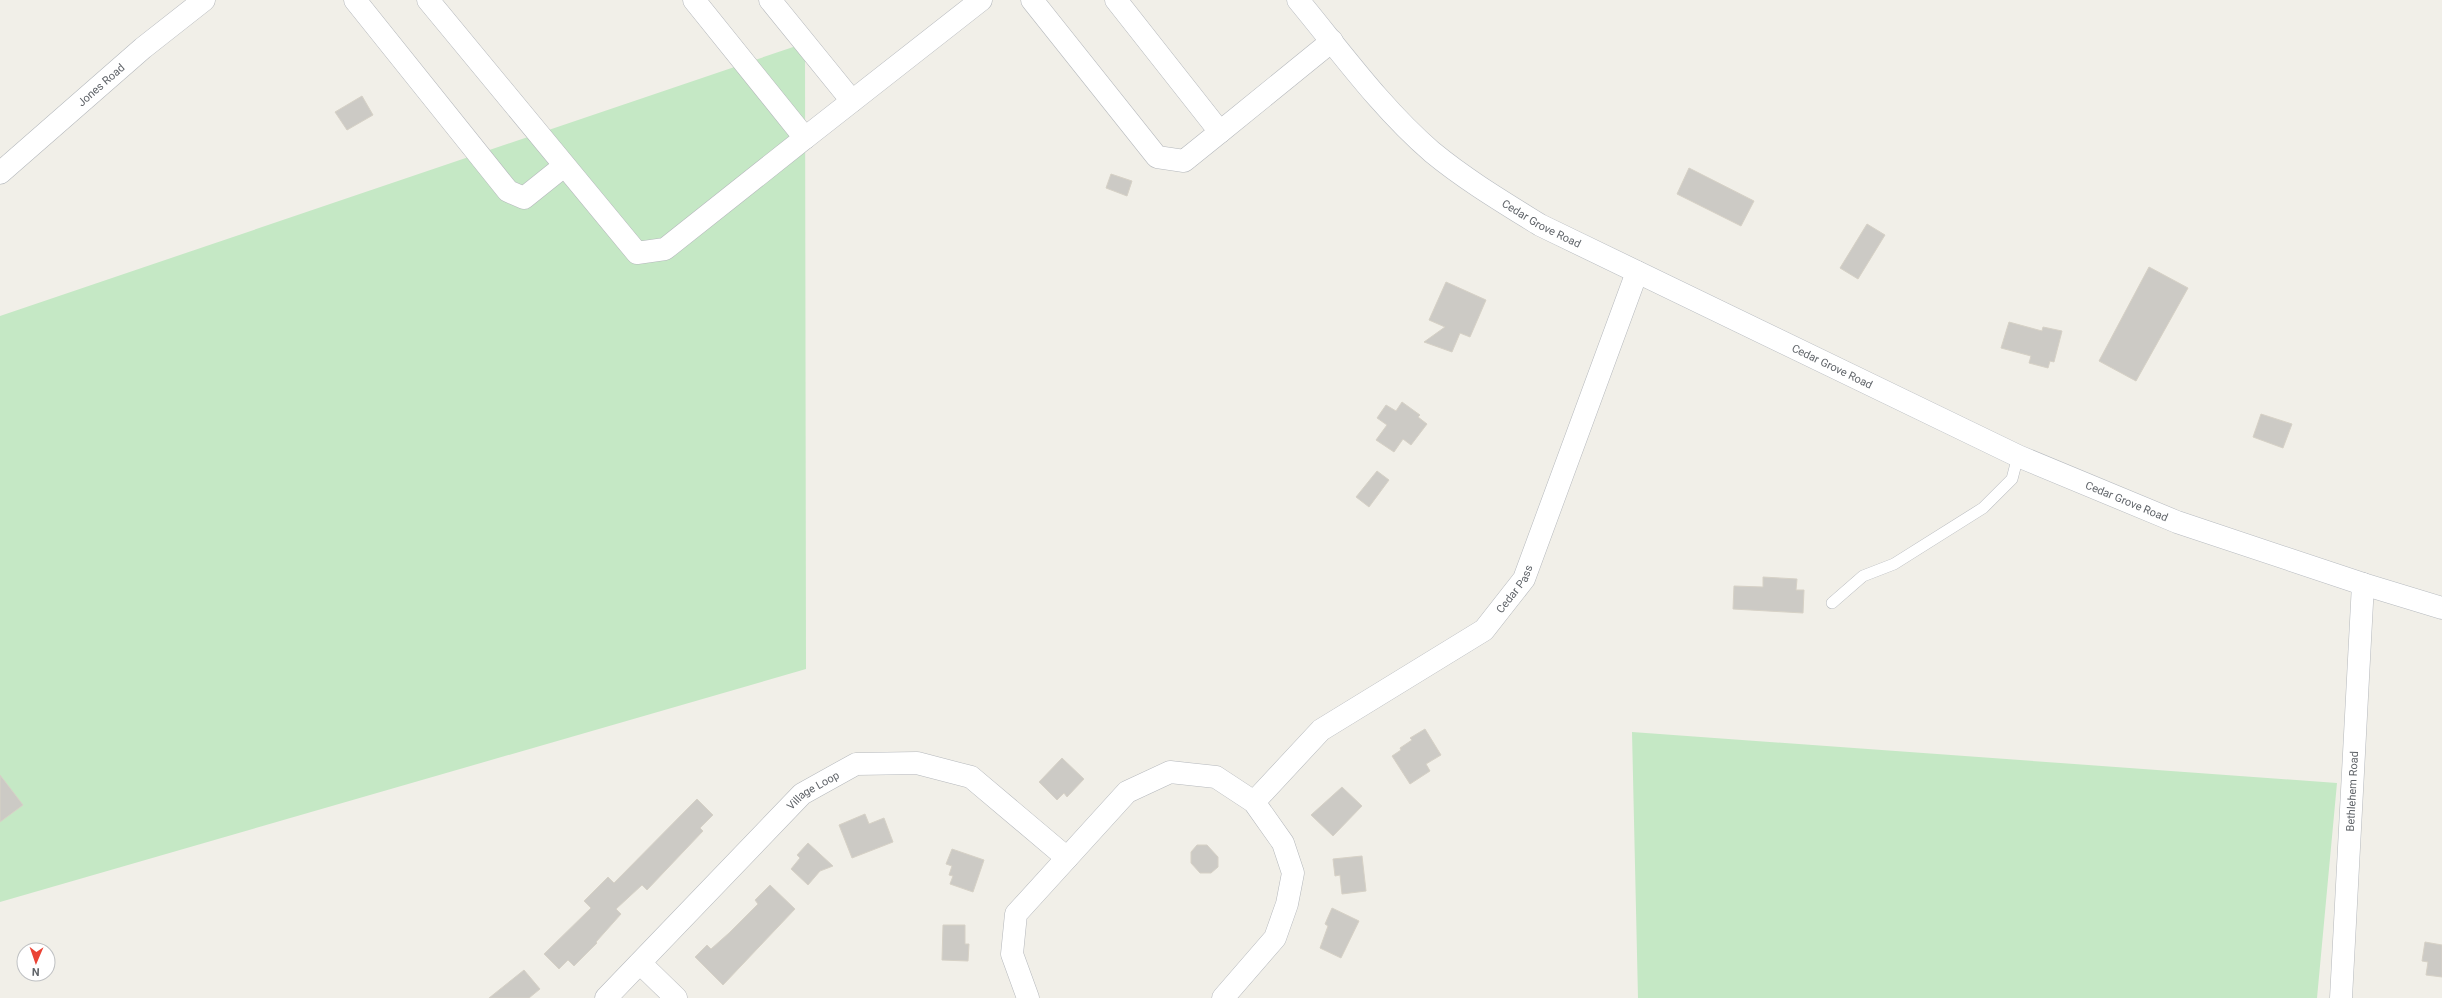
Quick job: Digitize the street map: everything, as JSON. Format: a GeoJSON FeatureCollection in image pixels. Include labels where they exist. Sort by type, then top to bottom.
{"type":"FeatureCollection","features":[{"type":"Feature","properties":{"kind":"street","name":"Jones Road"},"geometry":{"type":"LineString","coordinates":[[0,173],[143,48],[204,0]]}},
{"type":"Feature","properties":{"kind":"street"},"geometry":{"type":"LineString","coordinates":[[355,0],[508,191],[524,198],[564,166]]}},
{"type":"Feature","properties":{"kind":"street"},"geometry":{"type":"LineString","coordinates":[[428,0],[637,253],[665,249],[804,138],[982,0]]}},
{"type":"Feature","properties":{"kind":"street"},"geometry":{"type":"LineString","coordinates":[[694,0],[804,138]]}},
{"type":"Feature","properties":{"kind":"street"},"geometry":{"type":"LineString","coordinates":[[770,0],[852,101]]}},
{"type":"Feature","properties":{"kind":"street"},"geometry":{"type":"LineString","coordinates":[[1032,0],[1157,157],[1184,160],[1332,41]]}},
{"type":"Feature","properties":{"kind":"street"},"geometry":{"type":"LineString","coordinates":[[1116,0],[1220,132]]}},
{"type":"Feature","properties":{"kind":"street","name":"Cedar Grove Road"},"geometry":{"type":"LineString","coordinates":[[1298,0],[1380,99],[1432,151],[1480,189],[1540,225],[2018,456],[2177,522],[2363,584],[2442,608]]}},
{"type":"Feature","properties":{"kind":"street","name":"Cedar Pass"},"geometry":{"type":"LineString","coordinates":[[1254,802],[1321,730],[1484,630],[1524,579],[1637,272]]}},
{"type":"Feature","properties":{"kind":"street","name":"Bethlehem Road"},"geometry":{"type":"LineString","coordinates":[[2341,998],[2363,584]]}},
{"type":"Feature","properties":{"kind":"street","name":"Village Loop"},"geometry":{"type":"LineString","coordinates":[[606,998],[802,794],[856,764],[917,763],[971,777],[1067,858]]}},
{"type":"Feature","properties":{"kind":"street"},"geometry":{"type":"LineString","coordinates":[[1028,998],[1012,954],[1016,914],[1128,792],[1170,772],[1216,777],[1254,802],[1283,843],[1293,873],[1287,904],[1275,938],[1223,998]]}},
{"type":"Feature","properties":{"kind":"street"},"geometry":{"type":"LineString","coordinates":[[640,963],[676,998]]}},
{"type":"Feature","properties":{"kind":"lane"},"geometry":{"type":"LineString","coordinates":[[1832,603],[1862,576],[1894,564],[1983,508],[2012,479],[2018,456]]}},
{"type":"Feature","properties":{"kind":"green space"},"geometry":{"type":"Polygon","coordinates":[[[805,43],[806,669],[0,902],[0,316],[805,43]]]}},
{"type":"Feature","properties":{"kind":"green space"},"geometry":{"type":"Polygon","coordinates":[[[1632,732],[2337,783],[2317,998],[1638,998],[1632,732]]]}},
{"type":"Feature","properties":{"kind":"building"},"geometry":{"type":"Polygon","coordinates":[[[362,96],[373,115],[347,130],[335,112],[362,96]]]}},
{"type":"Feature","properties":{"kind":"building"},"geometry":{"type":"Polygon","coordinates":[[[1689,168],[1754,201],[1741,226],[1677,194],[1689,168]]]}},
{"type":"Feature","properties":{"kind":"building"},"geometry":{"type":"Polygon","coordinates":[[[1111,174],[1132,181],[1127,196],[1106,188],[1111,174]]]}},
{"type":"Feature","properties":{"kind":"building"},"geometry":{"type":"Polygon","coordinates":[[[1867,224],[1885,235],[1858,279],[1840,268],[1867,224]]]}},
{"type":"Feature","properties":{"kind":"building"},"geometry":{"type":"Polygon","coordinates":[[[2149,267],[2188,288],[2136,381],[2099,361],[2149,267]]]}},
{"type":"Feature","properties":{"kind":"building"},"geometry":{"type":"Polygon","coordinates":[[[1446,282],[1486,300],[1470,337],[1460,333],[1452,352],[1424,342],[1445,327],[1429,320],[1446,282]]]}},
{"type":"Feature","properties":{"kind":"building"},"geometry":{"type":"Polygon","coordinates":[[[2009,322],[2042,331],[2043,327],[2062,331],[2054,362],[2050,361],[2048,368],[2029,363],[2031,356],[2001,348],[2009,322]]]}},
{"type":"Feature","properties":{"kind":"building"},"geometry":{"type":"Polygon","coordinates":[[[1402,402],[1420,415],[1418,417],[1427,424],[1411,445],[1403,439],[1394,452],[1376,440],[1387,425],[1377,418],[1386,405],[1396,411],[1402,402]]]}},
{"type":"Feature","properties":{"kind":"building"},"geometry":{"type":"Polygon","coordinates":[[[2261,414],[2292,424],[2283,448],[2253,437],[2261,414]]]}},
{"type":"Feature","properties":{"kind":"building"},"geometry":{"type":"Polygon","coordinates":[[[1377,471],[1389,480],[1369,507],[1356,497],[1377,471]]]}},
{"type":"Feature","properties":{"kind":"building"},"geometry":{"type":"Polygon","coordinates":[[[1763,577],[1797,579],[1796,590],[1804,590],[1803,613],[1733,609],[1734,586],[1763,587],[1763,577]]]}},
{"type":"Feature","properties":{"kind":"building"},"geometry":{"type":"Polygon","coordinates":[[[1425,729],[1441,755],[1426,764],[1430,771],[1410,784],[1392,756],[1401,750],[1400,748],[1412,740],[1410,738],[1425,729]]]}},
{"type":"Feature","properties":{"kind":"building"},"geometry":{"type":"Polygon","coordinates":[[[1062,758],[1084,779],[1067,797],[1064,793],[1057,800],[1039,782],[1062,758]]]}},
{"type":"Feature","properties":{"kind":"building"},"geometry":{"type":"Polygon","coordinates":[[[0,775],[23,805],[0,822],[0,775]]]}},
{"type":"Feature","properties":{"kind":"building"},"geometry":{"type":"Polygon","coordinates":[[[1342,787],[1362,806],[1333,836],[1311,815],[1342,787]]]}},
{"type":"Feature","properties":{"kind":"building"},"geometry":{"type":"Polygon","coordinates":[[[697,799],[713,815],[700,828],[703,831],[647,890],[642,885],[616,909],[621,914],[596,942],[597,943],[574,966],[568,960],[559,969],[544,954],[591,908],[584,901],[608,877],[614,883],[697,799]]]}},
{"type":"Feature","properties":{"kind":"building"},"geometry":{"type":"Polygon","coordinates":[[[865,814],[869,824],[884,818],[893,842],[852,858],[839,825],[865,814]]]}},
{"type":"Feature","properties":{"kind":"building"},"geometry":{"type":"Polygon","coordinates":[[[808,843],[833,866],[820,871],[808,885],[791,869],[800,858],[797,855],[808,843]]]}},
{"type":"Feature","properties":{"kind":"building"},"geometry":{"type":"Polygon","coordinates":[[[1197,845],[1207,845],[1218,857],[1218,867],[1211,873],[1200,873],[1191,863],[1191,852],[1197,845]]]}},
{"type":"Feature","properties":{"kind":"building"},"geometry":{"type":"Polygon","coordinates":[[[952,849],[984,860],[973,892],[950,884],[953,876],[949,875],[952,866],[946,864],[952,849]]]}},
{"type":"Feature","properties":{"kind":"building"},"geometry":{"type":"Polygon","coordinates":[[[1362,856],[1366,891],[1342,894],[1340,875],[1335,876],[1333,859],[1362,856]]]}},
{"type":"Feature","properties":{"kind":"building"},"geometry":{"type":"Polygon","coordinates":[[[770,885],[795,909],[723,985],[695,957],[707,945],[711,949],[729,933],[758,904],[755,900],[770,885]]]}},
{"type":"Feature","properties":{"kind":"building"},"geometry":{"type":"Polygon","coordinates":[[[1332,908],[1359,921],[1341,958],[1320,948],[1328,926],[1325,924],[1332,908]]]}},
{"type":"Feature","properties":{"kind":"building"},"geometry":{"type":"Polygon","coordinates":[[[943,925],[965,925],[965,944],[969,944],[968,961],[942,960],[943,925]]]}},
{"type":"Feature","properties":{"kind":"building"},"geometry":{"type":"Polygon","coordinates":[[[2425,942],[2442,945],[2442,977],[2426,975],[2428,962],[2422,961],[2425,942]]]}},
{"type":"Feature","properties":{"kind":"building"},"geometry":{"type":"Polygon","coordinates":[[[524,970],[540,989],[529,998],[489,998],[524,970]]]}}]}
